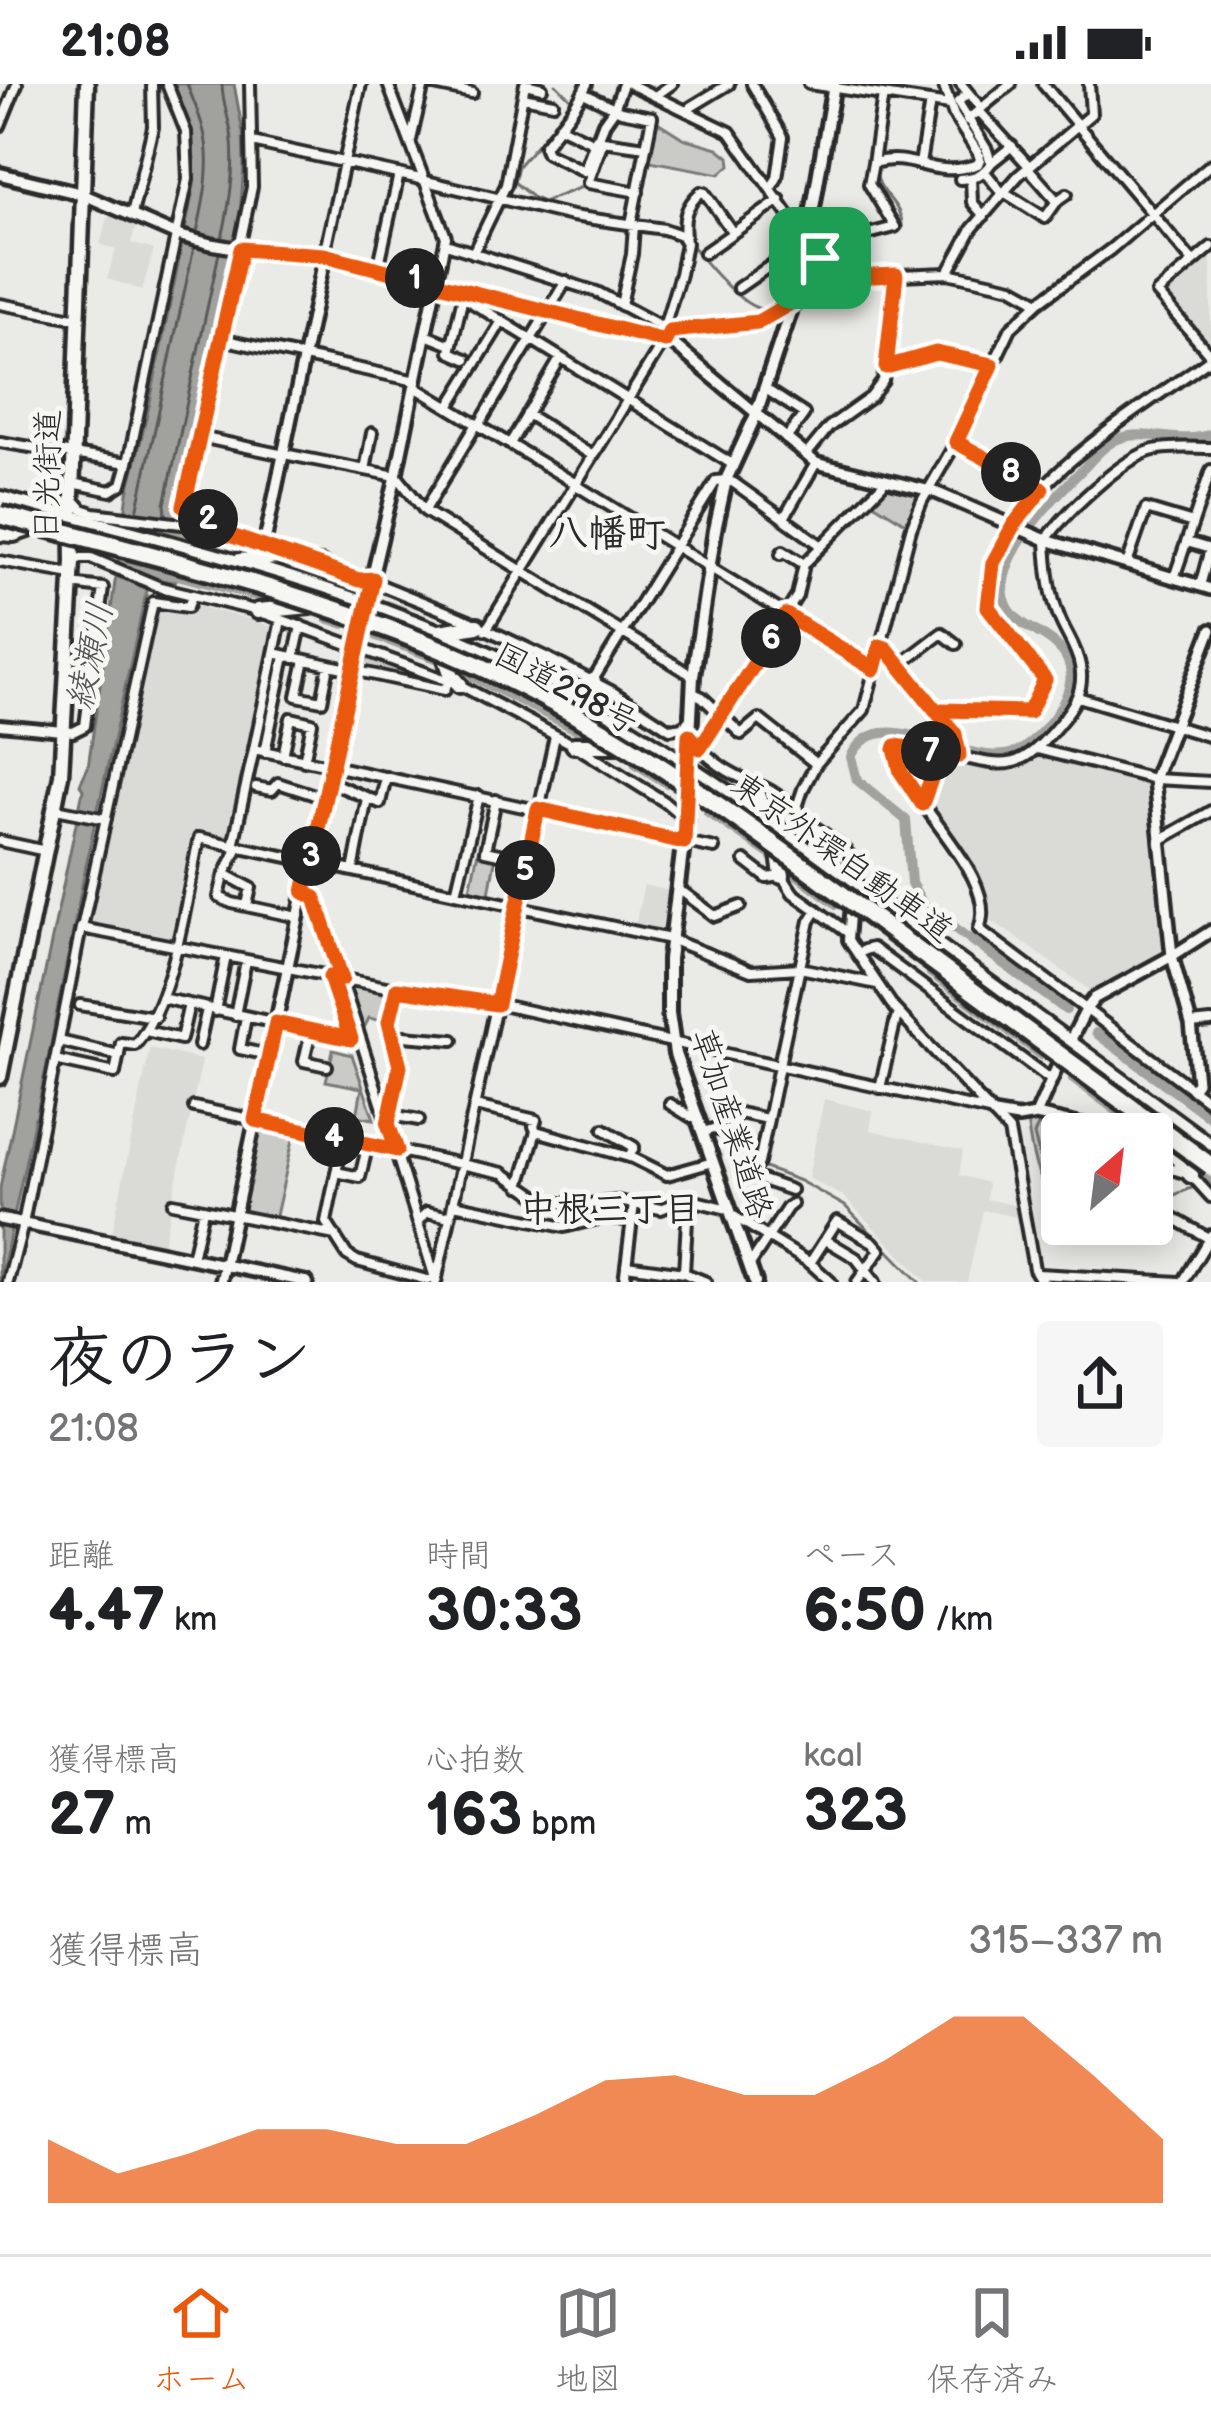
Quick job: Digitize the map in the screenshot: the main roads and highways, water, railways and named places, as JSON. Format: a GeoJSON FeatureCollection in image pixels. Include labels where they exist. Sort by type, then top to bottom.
{"type":"FeatureCollection","features":[{"type":"Feature","properties":{"kind":"highway","name":"国道298号"},"geometry":{"type":"LineString","coordinates":[[0,502],[108,521],[367,604],[440,632],[591,706],[768,821],[1211,1150]]}},
{"type":"Feature","properties":{"kind":"highway","name":"東京外環自動車道"},"geometry":{"type":"LineString","coordinates":[[0,502],[340,600],[476,652],[565,698],[757,819],[1211,1150]]}},
{"type":"Feature","properties":{"kind":"highway","name":"国道298号"},"geometry":{"type":"LineString","coordinates":[[0,518],[73,539],[103,555],[183,569],[310,606],[445,656],[552,708],[688,791],[779,854],[1130,1113]]}},
{"type":"Feature","properties":{"kind":"highway","name":"東京外環自動車道"},"geometry":{"type":"LineString","coordinates":[[0,518],[317,603],[432,645],[539,695],[616,738],[729,812],[1211,1170]]}},
{"type":"Feature","properties":{"kind":"highway"},"geometry":{"type":"LineString","coordinates":[[0,533],[31,529]]}},
{"type":"Feature","properties":{"kind":"highway"},"geometry":{"type":"LineString","coordinates":[[235,562],[276,557],[320,565]]}},
{"type":"Feature","properties":{"kind":"highway"},"geometry":{"type":"LineString","coordinates":[[258,611],[310,606]]}},
{"type":"Feature","properties":{"kind":"highway"},"geometry":{"type":"LineString","coordinates":[[440,632],[482,628]]}},
{"type":"Feature","properties":{"kind":"highway"},"geometry":{"type":"LineString","coordinates":[[445,656],[454,683]]}},
{"type":"Feature","properties":{"kind":"highway"},"geometry":{"type":"LineString","coordinates":[[591,706],[588,691],[593,682]]}},
{"type":"Feature","properties":{"kind":"highway"},"geometry":{"type":"LineString","coordinates":[[574,745],[617,746]]}},
{"type":"Feature","properties":{"kind":"highway"},"geometry":{"type":"LineString","coordinates":[[753,785],[768,821]]}},
{"type":"Feature","properties":{"kind":"highway"},"geometry":{"type":"LineString","coordinates":[[779,854],[782,876]]}},
{"type":"Feature","properties":{"kind":"highway","name":"国道298号"},"geometry":{"type":"LineString","coordinates":[[1173,1145],[1211,1170]]}},
{"type":"Feature","properties":{"kind":"highway"},"geometry":{"type":"LineString","coordinates":[[1173,1149],[1191,1175]]}},
{"type":"Feature","properties":{"kind":"main road","name":"日光街道"},"geometry":{"type":"LineString","coordinates":[[0,1077],[4,1039],[56,809],[65,730],[86,84]]}},
{"type":"Feature","properties":{"kind":"main road","name":"草加産業道路"},"geometry":{"type":"LineString","coordinates":[[754,1282],[673,1042],[668,1001],[670,939],[686,820],[693,676],[709,568],[726,480],[757,412],[802,277],[818,258],[811,236],[834,86]]}},
{"type":"Feature","properties":{"kind":"main road"},"geometry":{"type":"LineString","coordinates":[[0,174],[82,194]]}},
{"type":"Feature","properties":{"kind":"water"},"geometry":{"type":"Polygon","coordinates":[[[174,84],[234,84],[243,133],[240,215],[177,508],[179,528],[189,534],[186,545],[176,544],[170,568],[179,573],[175,582],[152,579],[147,589],[92,836],[39,1116],[35,1117],[0,1282],[0,1188],[83,790],[80,784],[88,767],[128,493],[194,186],[190,134],[174,84]]]}},
{"type":"Feature","properties":{"kind":"waterway"},"geometry":{"type":"LineString","coordinates":[[556,84],[574,102],[518,166],[514,182],[543,202],[582,187],[587,172]]}},
{"type":"Feature","properties":{"kind":"waterway"},"geometry":{"type":"LineString","coordinates":[[830,255],[902,229],[899,212],[880,185],[876,169],[901,165],[953,176],[983,165],[981,152]]}},
{"type":"Feature","properties":{"kind":"waterway"},"geometry":{"type":"LineString","coordinates":[[691,245],[725,283],[755,307],[771,308],[790,295]]}},
{"type":"Feature","properties":{"kind":"waterway"},"geometry":{"type":"LineString","coordinates":[[1066,1010],[923,904],[911,883],[906,820],[857,780],[851,757],[866,739],[885,733],[985,755],[1008,755],[1028,745],[1058,711],[1070,684],[1070,670],[1056,645],[1023,623],[1007,605],[1003,588],[1016,550],[1058,494],[1112,442],[1135,435],[1186,438],[1211,434]]}},
{"type":"Feature","properties":{"kind":"waterway"},"geometry":{"type":"LineString","coordinates":[[184,538],[232,555]]}},
{"type":"Feature","properties":{"kind":"waterway"},"geometry":{"type":"LineString","coordinates":[[295,572],[355,592]]}},
{"type":"Feature","properties":{"kind":"waterway"},"geometry":{"type":"LineString","coordinates":[[174,576],[268,601]]}},
{"type":"Feature","properties":{"kind":"waterway"},"geometry":{"type":"LineString","coordinates":[[387,603],[408,611]]}},
{"type":"Feature","properties":{"kind":"waterway"},"geometry":{"type":"LineString","coordinates":[[326,620],[344,626]]}},
{"type":"Feature","properties":{"kind":"waterway"},"geometry":{"type":"LineString","coordinates":[[363,644],[365,634]]}},
{"type":"Feature","properties":{"kind":"waterway"},"geometry":{"type":"LineString","coordinates":[[468,636],[575,689]]}},
{"type":"Feature","properties":{"kind":"waterway"},"geometry":{"type":"LineString","coordinates":[[376,638],[435,660]]}},
{"type":"Feature","properties":{"kind":"waterway"},"geometry":{"type":"LineString","coordinates":[[460,672],[589,738]]}},
{"type":"Feature","properties":{"kind":"waterway"},"geometry":{"type":"LineString","coordinates":[[309,889],[356,676]]}},
{"type":"Feature","properties":{"kind":"waterway"},"geometry":{"type":"LineString","coordinates":[[604,705],[668,744]]}},
{"type":"Feature","properties":{"kind":"waterway"},"geometry":{"type":"LineString","coordinates":[[634,765],[666,785]]}},
{"type":"Feature","properties":{"kind":"waterway"},"geometry":{"type":"LineString","coordinates":[[710,771],[727,783]]}},
{"type":"Feature","properties":{"kind":"waterway"},"geometry":{"type":"LineString","coordinates":[[706,813],[770,857]]}},
{"type":"Feature","properties":{"kind":"waterway"},"geometry":{"type":"LineString","coordinates":[[783,823],[841,865]]}},
{"type":"Feature","properties":{"kind":"waterway"},"geometry":{"type":"LineString","coordinates":[[790,872],[836,906]]}},
{"type":"Feature","properties":{"kind":"waterway"},"geometry":{"type":"LineString","coordinates":[[869,885],[928,930]]}},
{"type":"Feature","properties":{"kind":"waterway"},"geometry":{"type":"LineString","coordinates":[[311,902],[333,971]]}},
{"type":"Feature","properties":{"kind":"waterway"},"geometry":{"type":"LineString","coordinates":[[929,974],[1041,1057]]}},
{"type":"Feature","properties":{"kind":"waterway"},"geometry":{"type":"LineString","coordinates":[[338,984],[352,1028]]}},
{"type":"Feature","properties":{"kind":"waterway"},"geometry":{"type":"LineString","coordinates":[[1016,995],[1056,1024]]}},
{"type":"Feature","properties":{"kind":"waterway"},"geometry":{"type":"LineString","coordinates":[[1096,1033],[1211,1118]]}},
{"type":"Feature","properties":{"kind":"waterway"},"geometry":{"type":"LineString","coordinates":[[355,1040],[405,1193]]}},
{"type":"Feature","properties":{"kind":"waterway"},"geometry":{"type":"LineString","coordinates":[[1086,1046],[1211,1138]]}},
{"type":"Feature","properties":{"kind":"waterway"},"geometry":{"type":"LineString","coordinates":[[1043,1113],[1059,1073]]}},
{"type":"Feature","properties":{"kind":"waterway"},"geometry":{"type":"LineString","coordinates":[[1071,1079],[1117,1113]]}},
{"type":"Feature","properties":{"kind":"waterway"},"geometry":{"type":"LineString","coordinates":[[1041,1118],[1034,1135],[1041,1162]]}},
{"type":"Feature","properties":{"kind":"waterway"},"geometry":{"type":"LineString","coordinates":[[728,1146],[845,1206],[919,1282]]}},
{"type":"Feature","properties":{"kind":"waterway"},"geometry":{"type":"LineString","coordinates":[[1204,1176],[1211,1181]]}},
{"type":"Feature","properties":{"kind":"waterway"},"geometry":{"type":"LineString","coordinates":[[1173,1196],[1194,1187]]}},
{"type":"Feature","properties":{"kind":"waterway"},"geometry":{"type":"LineString","coordinates":[[422,1248],[430,1277]]}},
{"type":"Feature","properties":{"kind":"district","name":"八幡町"},"geometry":{"type":"Point","coordinates":[607,534]}},
{"type":"Feature","properties":{"kind":"district","name":"中根三丁目"},"geometry":{"type":"Point","coordinates":[610,1210]}},
{"type":"Feature","properties":{"kind":"water label","name":"綾瀬川"},"geometry":{"type":"Point","coordinates":[91,656]}}]}
